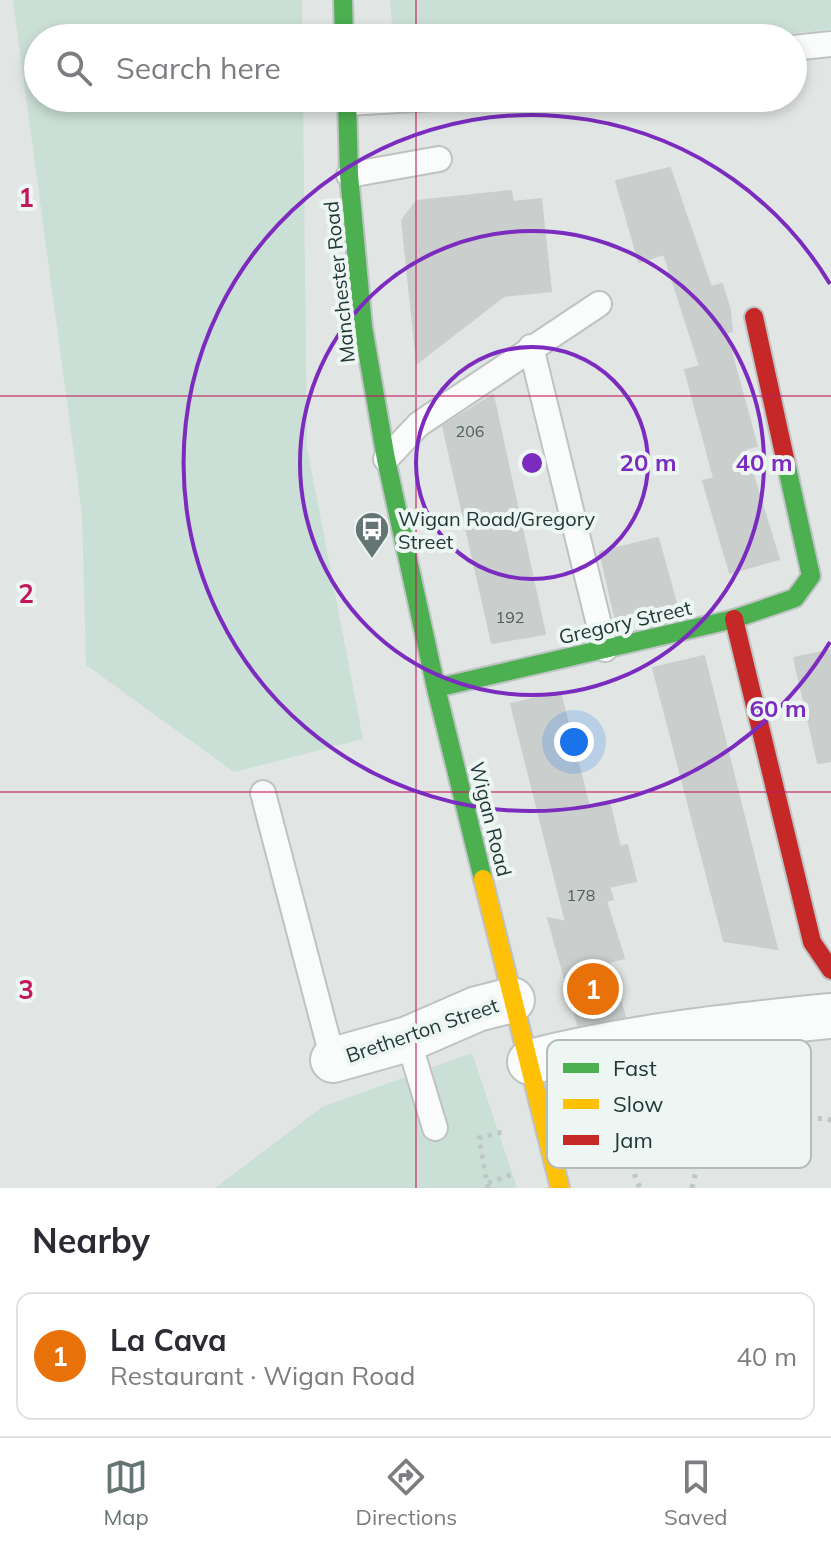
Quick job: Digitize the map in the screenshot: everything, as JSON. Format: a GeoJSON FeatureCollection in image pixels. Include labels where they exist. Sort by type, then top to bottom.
{"type":"FeatureCollection","features":[{"type":"Feature","properties":{"kind":"main road"},"geometry":{"type":"LineString","coordinates":[[343,0],[344,24]]}},
{"type":"Feature","properties":{"kind":"main road","name":"Manchester Road"},"geometry":{"type":"LineString","coordinates":[[347,112],[349,175],[363,327],[386,459]]}},
{"type":"Feature","properties":{"kind":"main road","name":"Gregory Street"},"geometry":{"type":"LineString","coordinates":[[436,688],[734,619],[795,598],[811,576],[754,317]]}},
{"type":"Feature","properties":{"kind":"main road","name":"Wigan Road"},"geometry":{"type":"LineString","coordinates":[[386,459],[436,688],[547,1133]]}},
{"type":"Feature","properties":{"kind":"main road"},"geometry":{"type":"LineString","coordinates":[[734,619],[812,942],[831,970]]}},
{"type":"Feature","properties":{"kind":"main road","name":"Wigan Road"},"geometry":{"type":"LineString","coordinates":[[555,1168],[560,1188]]}},
{"type":"Feature","properties":{"kind":"street","name":"Bretherton Street"},"geometry":{"type":"LineString","coordinates":[[333,1060],[408,1039],[477,1009],[512,1000]]}},
{"type":"Feature","properties":{"kind":"street"},"geometry":{"type":"LineString","coordinates":[[639,1040],[730,1026],[831,1016]]}},
{"type":"Feature","properties":{"kind":"street"},"geometry":{"type":"LineString","coordinates":[[530,1062],[547,1058]]}},
{"type":"Feature","properties":{"kind":"lane"},"geometry":{"type":"LineString","coordinates":[[807,47],[831,44]]}},
{"type":"Feature","properties":{"kind":"lane"},"geometry":{"type":"LineString","coordinates":[[349,175],[439,159]]}},
{"type":"Feature","properties":{"kind":"lane"},"geometry":{"type":"LineString","coordinates":[[386,459],[419,424],[599,304]]}},
{"type":"Feature","properties":{"kind":"lane"},"geometry":{"type":"LineString","coordinates":[[531,347],[605,649]]}},
{"type":"Feature","properties":{"kind":"lane"},"geometry":{"type":"LineString","coordinates":[[263,793],[333,1060]]}},
{"type":"Feature","properties":{"kind":"lane"},"geometry":{"type":"LineString","coordinates":[[408,1039],[435,1128]]}},
{"type":"Feature","properties":{"kind":"path"},"geometry":{"type":"LineString","coordinates":[[811,1117],[831,1120]]}},
{"type":"Feature","properties":{"kind":"path"},"geometry":{"type":"LineString","coordinates":[[510,1130],[479,1138],[488,1186],[523,1170]]}},
{"type":"Feature","properties":{"kind":"path"},"geometry":{"type":"LineString","coordinates":[[631,1168],[640,1188]]}},
{"type":"Feature","properties":{"kind":"path"},"geometry":{"type":"LineString","coordinates":[[692,1188],[697,1168]]}},
{"type":"Feature","properties":{"kind":"green space"},"geometry":{"type":"Polygon","coordinates":[[[13,0],[302,0],[302,24],[24,24],[24,82],[13,0]]]}},
{"type":"Feature","properties":{"kind":"green space"},"geometry":{"type":"Polygon","coordinates":[[[390,0],[831,0],[831,29],[807,32],[807,24],[392,24],[390,0]]]}},
{"type":"Feature","properties":{"kind":"green space"},"geometry":{"type":"Polygon","coordinates":[[[28,112],[303,112],[307,447],[363,739],[234,772],[86,665],[82,514],[28,112]]]}},
{"type":"Feature","properties":{"kind":"green space"},"geometry":{"type":"Polygon","coordinates":[[[472,1053],[517,1188],[215,1188],[322,1107],[472,1053]]]}},
{"type":"Feature","properties":{"kind":"building"},"geometry":{"type":"Polygon","coordinates":[[[670,168],[711,287],[722,284],[730,310],[732,331],[726,333],[757,446],[745,449],[779,559],[730,573],[703,481],[714,478],[685,370],[700,366],[664,254],[639,262],[616,181],[670,168]]]}},
{"type":"Feature","properties":{"kind":"building"},"geometry":{"type":"Polygon","coordinates":[[[511,191],[513,202],[541,199],[551,291],[504,296],[417,363],[402,220],[417,201],[511,191]]]}},
{"type":"Feature","properties":{"kind":"building"},"geometry":{"type":"Polygon","coordinates":[[[493,395],[545,634],[492,643],[443,426],[493,395]]]}},
{"type":"Feature","properties":{"kind":"building"},"geometry":{"type":"Polygon","coordinates":[[[658,538],[677,606],[616,621],[600,552],[658,538]]]}},
{"type":"Feature","properties":{"kind":"building"},"geometry":{"type":"Polygon","coordinates":[[[831,650],[831,761],[818,763],[794,658],[831,650]]]}},
{"type":"Feature","properties":{"kind":"building"},"geometry":{"type":"Polygon","coordinates":[[[704,656],[777,949],[724,941],[653,668],[704,656]]]}},
{"type":"Feature","properties":{"kind":"building"},"geometry":{"type":"Polygon","coordinates":[[[560,692],[589,806],[609,801],[620,847],[627,845],[636,881],[609,887],[613,899],[606,901],[624,958],[609,962],[625,1017],[578,1025],[548,918],[566,922],[511,704],[560,692]]]}},
{"type":"Feature","properties":{"kind":"traffic: fast"},"geometry":{"type":"LineString","coordinates":[[343,0],[344,24]]}},
{"type":"Feature","properties":{"kind":"traffic: fast"},"geometry":{"type":"LineString","coordinates":[[347,112],[349,175],[363,327],[386,459],[436,688],[483,879]]}},
{"type":"Feature","properties":{"kind":"traffic: fast"},"geometry":{"type":"LineString","coordinates":[[436,688],[734,619],[795,598],[811,576],[786,463]]}},
{"type":"Feature","properties":{"kind":"traffic: slow"},"geometry":{"type":"LineString","coordinates":[[483,879],[547,1136]]}},
{"type":"Feature","properties":{"kind":"traffic: slow"},"geometry":{"type":"LineString","coordinates":[[555,1168],[560,1188]]}},
{"type":"Feature","properties":{"kind":"traffic: jam"},"geometry":{"type":"LineString","coordinates":[[754,317],[786,463]]}},
{"type":"Feature","properties":{"kind":"traffic: jam"},"geometry":{"type":"LineString","coordinates":[[734,619],[812,942],[831,970]]}},
{"type":"Feature","properties":{"kind":"place","name":"Wigan Road/Gregory Street"},"geometry":{"type":"Point","coordinates":[372,560]}},
{"type":"Feature","properties":{"kind":"place","name":"La Cava"},"geometry":{"type":"Point","coordinates":[593,989]}}]}
